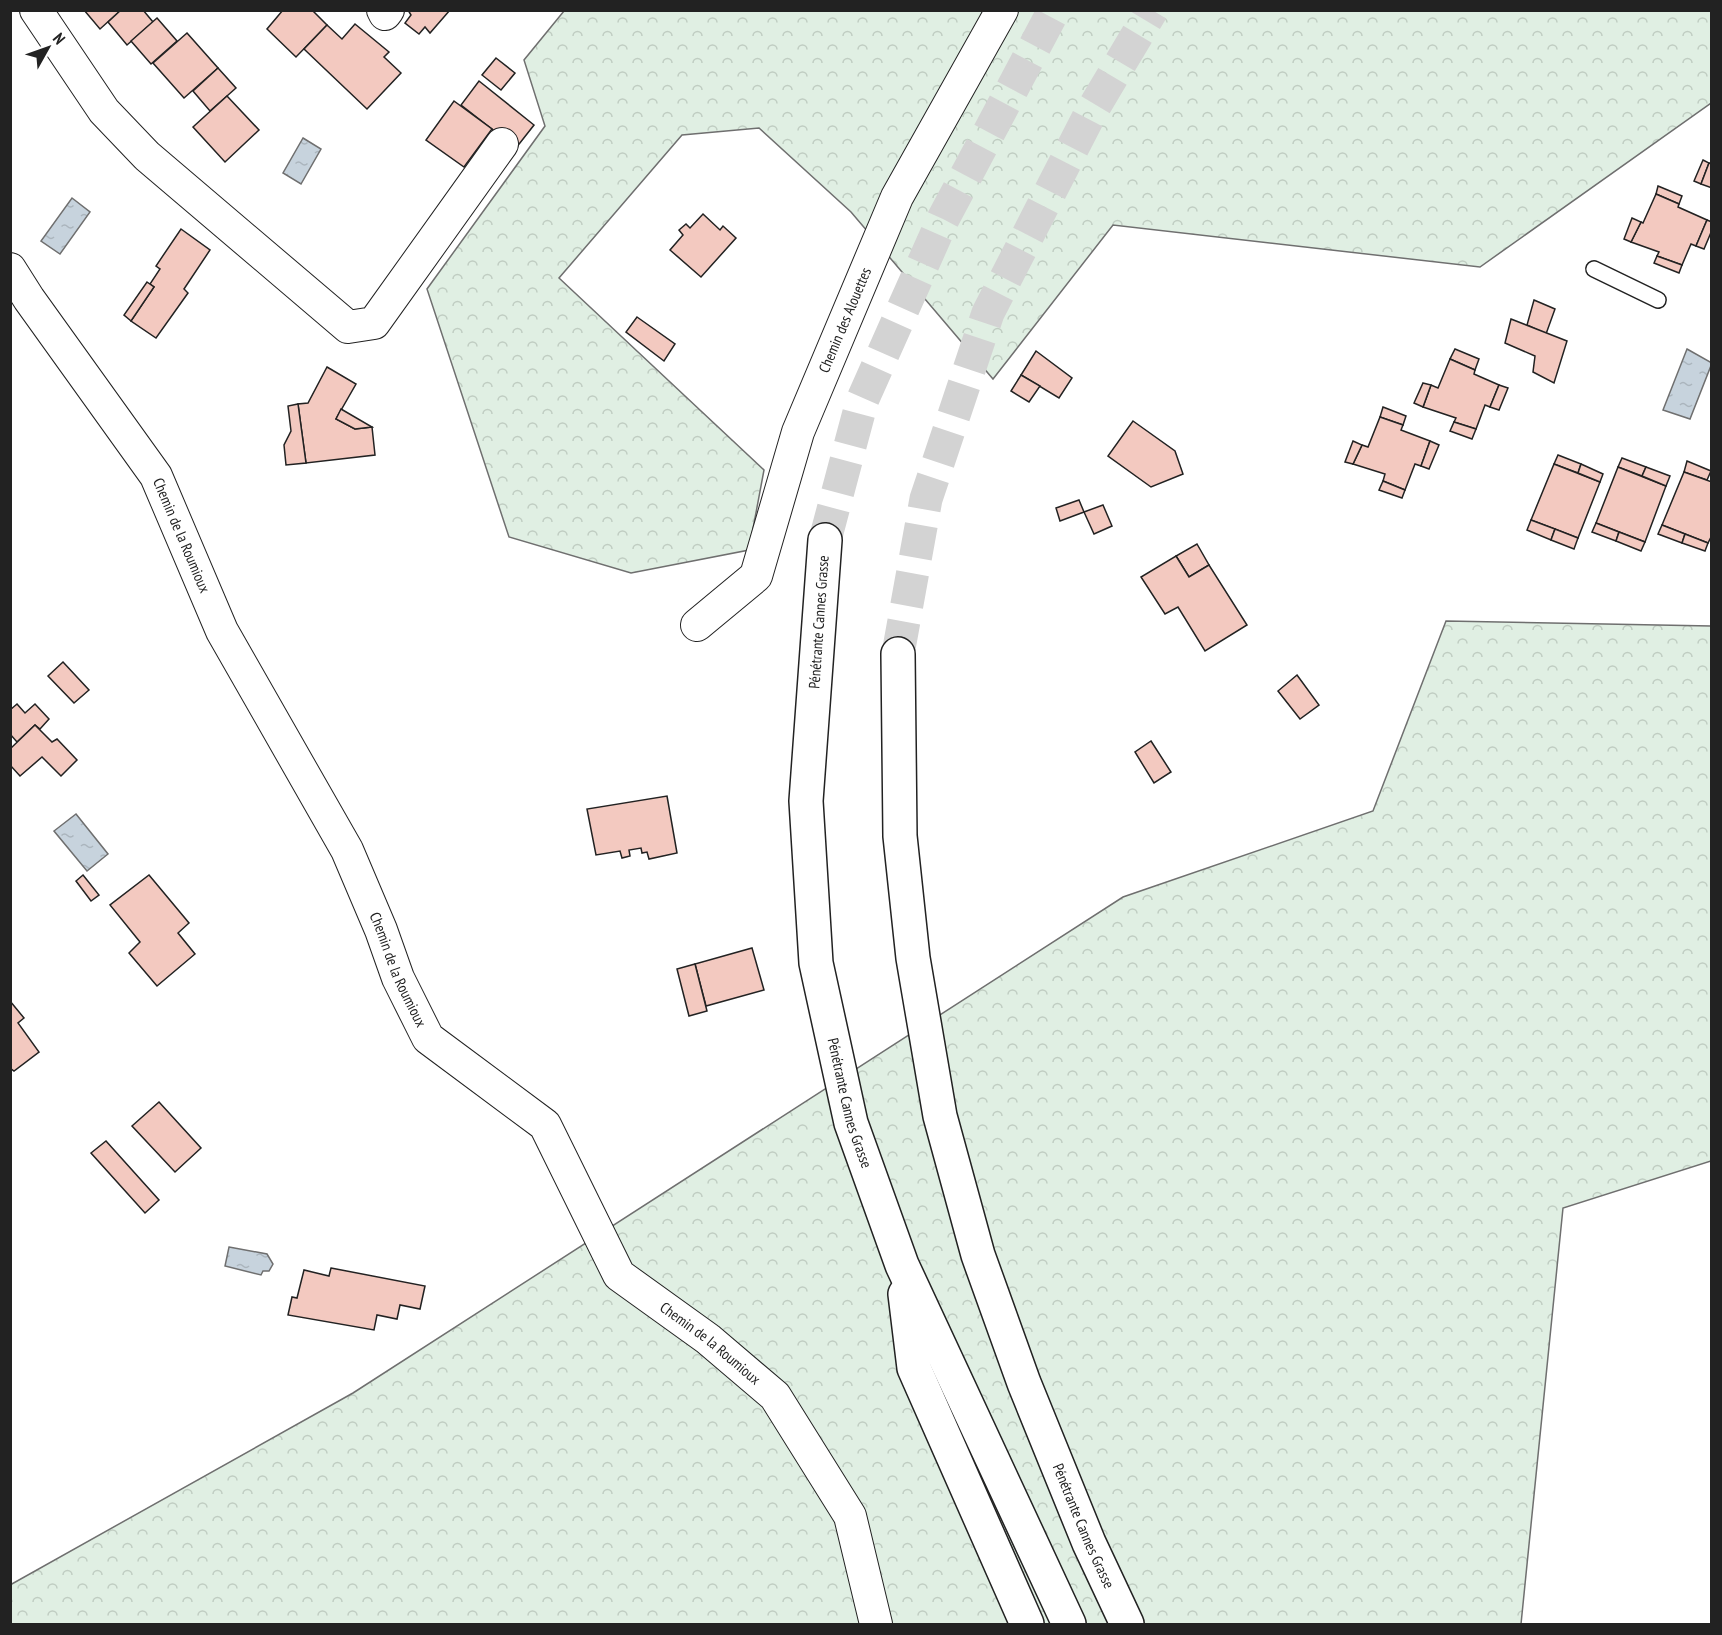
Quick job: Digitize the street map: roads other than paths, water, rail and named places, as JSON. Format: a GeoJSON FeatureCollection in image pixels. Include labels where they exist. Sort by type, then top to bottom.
{"type":"FeatureCollection","features":[{"type":"Feature","properties":{"kind":"highway","name":"Pénétrante Cannes Grasse"},"geometry":{"type":"LineString","coordinates":[[825,540],[806,801],[816,963],[850,1123],[902,1265],[1069,1624]]}},
{"type":"Feature","properties":{"kind":"highway","name":"Pénétrante Cannes Grasse"},"geometry":{"type":"LineString","coordinates":[[898,654],[900,836],[913,958],[940,1116],[978,1255],[1024,1383],[1089,1543],[1127,1624]]}},
{"type":"Feature","properties":{"kind":"highway"},"geometry":{"type":"LineString","coordinates":[[902,1265],[914,1368],[1027,1624]]}},
{"type":"Feature","properties":{"kind":"street"},"geometry":{"type":"LineString","coordinates":[[36,10],[104,111],[147,156],[348,327],[374,323],[502,144]]}},
{"type":"Feature","properties":{"kind":"street"},"geometry":{"type":"LineString","coordinates":[[383,10],[385,14],[388,10]]}},
{"type":"Feature","properties":{"kind":"street","name":"Chemin des Alouettes"},"geometry":{"type":"LineString","coordinates":[[697,625],[756,576],[798,432],[897,197],[1002,10]]}},
{"type":"Feature","properties":{"kind":"street","name":"Chemin de la Roumioux"},"geometry":{"type":"LineString","coordinates":[[10,269],[156,476],[222,631],[347,850],[381,930],[398,978],[428,1038],[545,1125],[619,1275],[708,1339],[775,1396],[850,1516],[876,1624]]}},
{"type":"Feature","properties":{"kind":"lane"},"geometry":{"type":"LineString","coordinates":[[1594,269],[1658,300]]}},
{"type":"Feature","properties":{"kind":"water"},"geometry":{"type":"Polygon","coordinates":[[[303,138],[321,149],[301,184],[283,173],[303,138]]]}},
{"type":"Feature","properties":{"kind":"water"},"geometry":{"type":"Polygon","coordinates":[[[72,198],[90,212],[60,254],[41,241],[72,198]]]}},
{"type":"Feature","properties":{"kind":"water"},"geometry":{"type":"Polygon","coordinates":[[[1687,349],[1712,363],[1690,419],[1663,410],[1687,349]]]}},
{"type":"Feature","properties":{"kind":"water"},"geometry":{"type":"Polygon","coordinates":[[[76,814],[108,854],[87,871],[54,831],[76,814]]]}},
{"type":"Feature","properties":{"kind":"water"},"geometry":{"type":"Polygon","coordinates":[[[229,1247],[267,1254],[273,1264],[269,1271],[263,1271],[261,1275],[225,1266],[229,1247]]]}},
{"type":"Feature","properties":{"kind":"tunnel"},"geometry":{"type":"LineString","coordinates":[[825,540],[862,401],[943,219],[1054,10]]}},
{"type":"Feature","properties":{"kind":"tunnel"},"geometry":{"type":"LineString","coordinates":[[898,654],[926,499],[988,313],[1090,114],[1152,10]]}}]}
